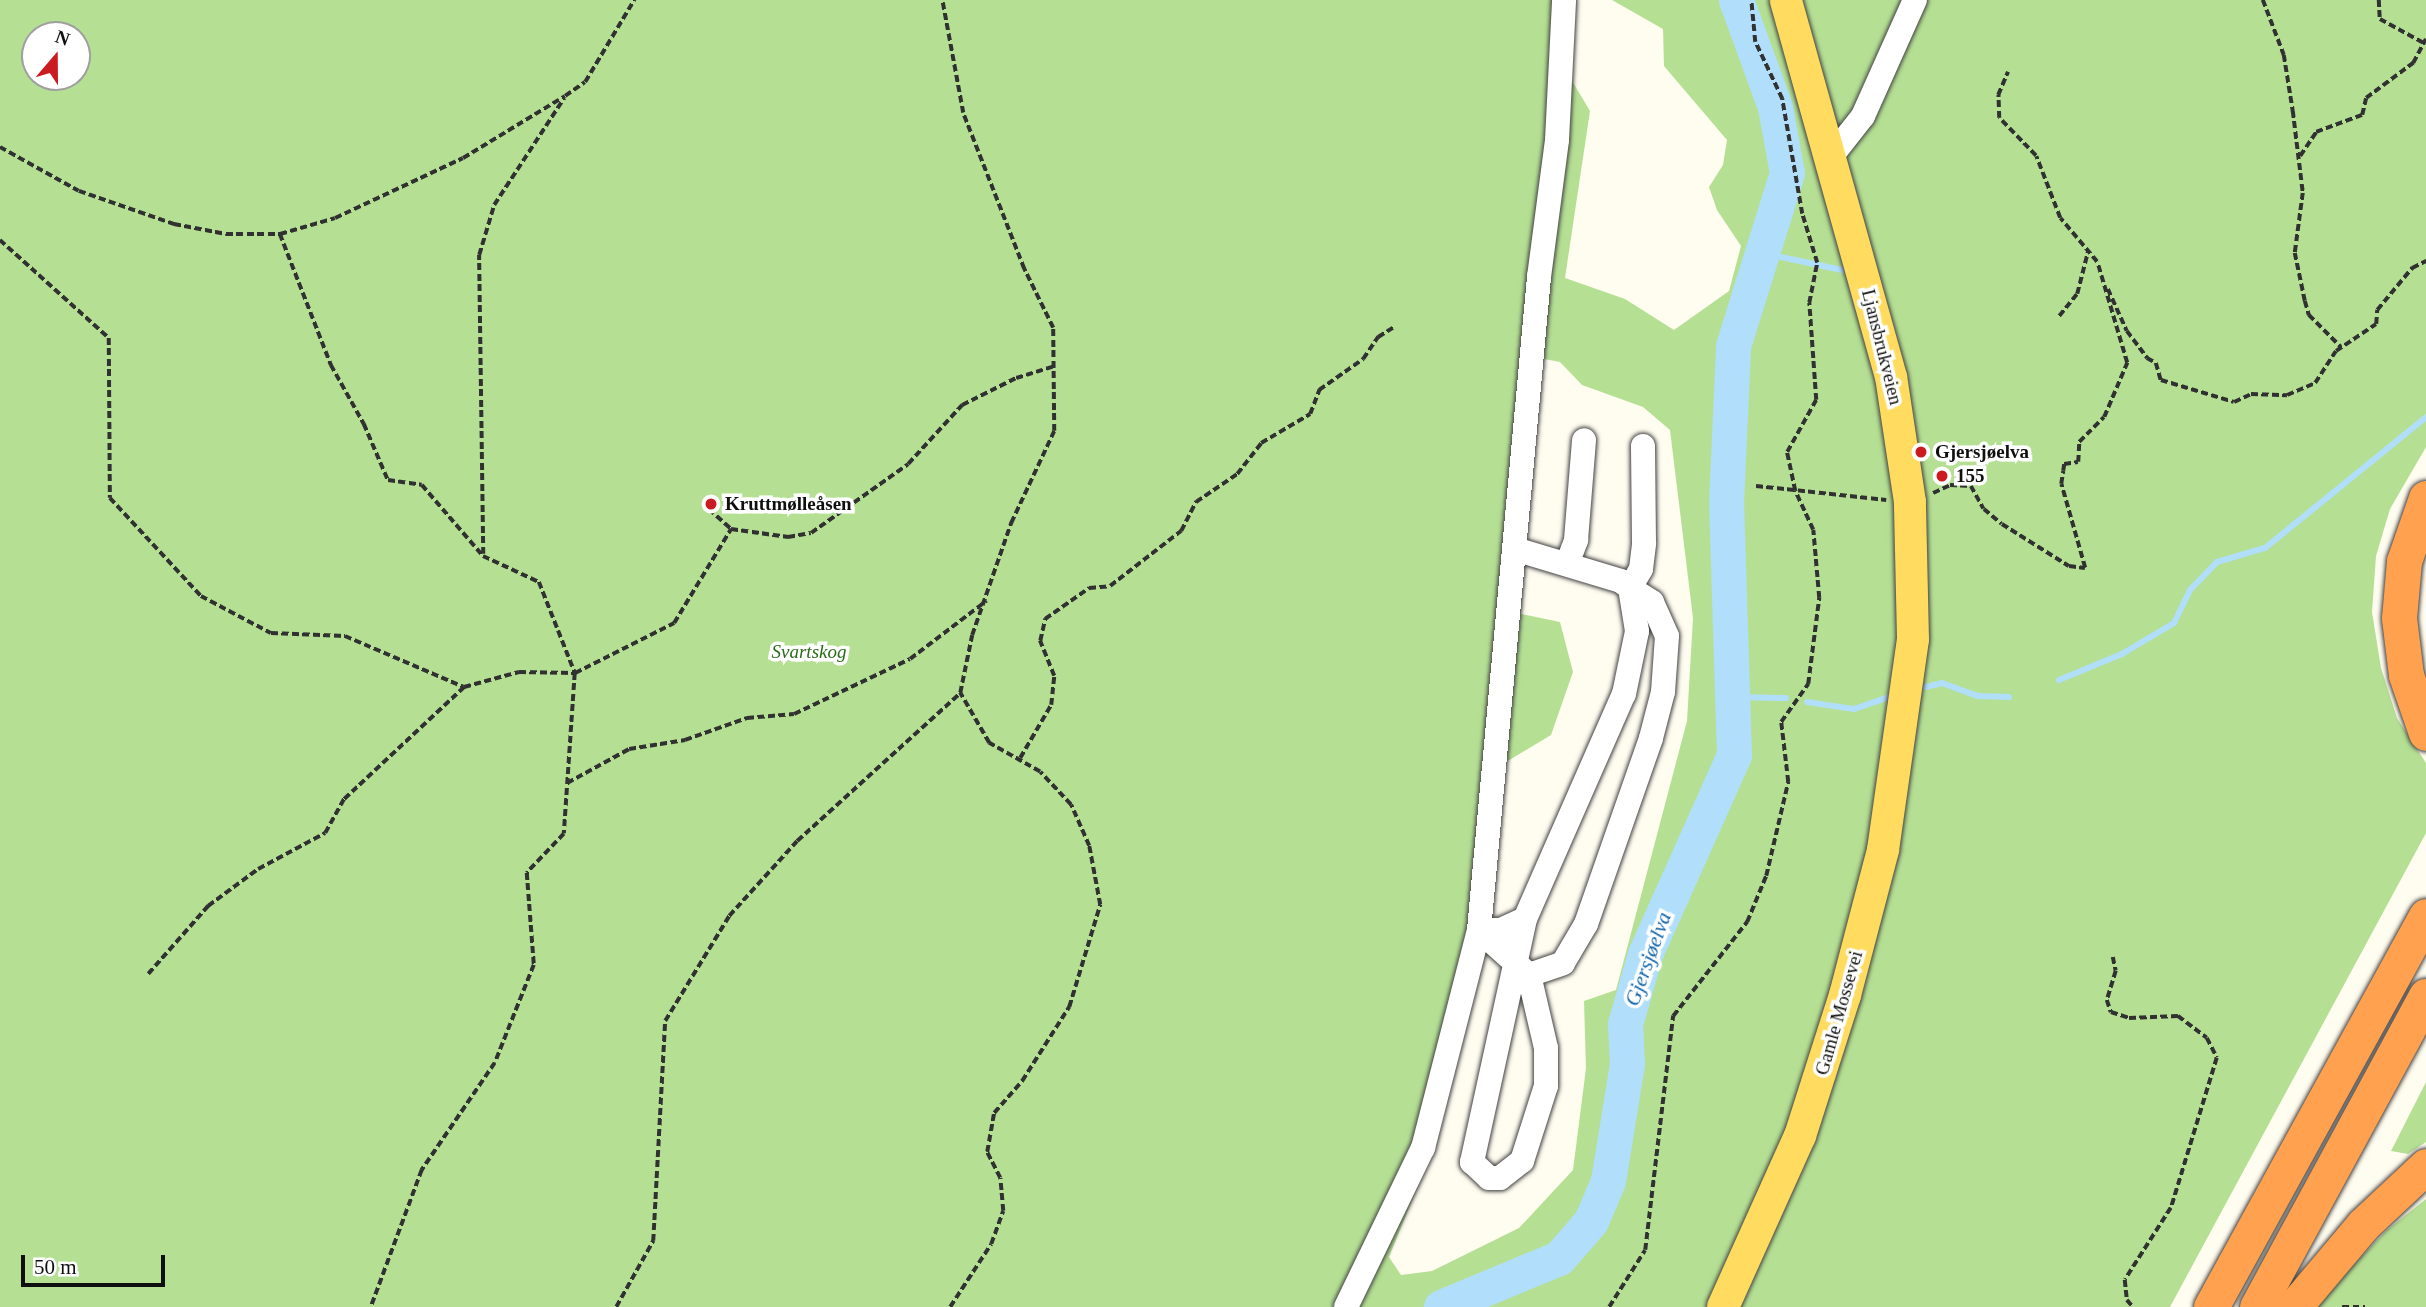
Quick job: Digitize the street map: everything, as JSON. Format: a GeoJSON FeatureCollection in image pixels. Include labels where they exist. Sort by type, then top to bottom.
{"type":"FeatureCollection","features":[{"type":"Feature","properties":{"kind":"highway"},"geometry":{"type":"LineString","coordinates":[[2426,498],[2404,561],[2399,618],[2406,675],[2426,733]]}},
{"type":"Feature","properties":{"kind":"highway"},"geometry":{"type":"LineString","coordinates":[[2211,1307],[2426,916]]}},
{"type":"Feature","properties":{"kind":"highway"},"geometry":{"type":"LineString","coordinates":[[2256,1307],[2426,996]]}},
{"type":"Feature","properties":{"kind":"highway"},"geometry":{"type":"LineString","coordinates":[[2294,1307],[2363,1225],[2426,1166]]}},
{"type":"Feature","properties":{"kind":"main road","name":"Ljansbrukveien"},"geometry":{"type":"LineString","coordinates":[[1786,0],[1891,377],[1910,502],[1914,609],[1907,705]]}},
{"type":"Feature","properties":{"kind":"main road","name":"Gamle Mossevei"},"geometry":{"type":"LineString","coordinates":[[1723,1307],[1781,1186],[1832,1038],[1883,850],[1907,705]]}},
{"type":"Feature","properties":{"kind":"street"},"geometry":{"type":"LineString","coordinates":[[1346,1307],[1423,1148],[1479,930],[1539,277],[1557,140],[1564,0]]}},
{"type":"Feature","properties":{"kind":"street"},"geometry":{"type":"LineString","coordinates":[[1830,158],[1863,116],[1915,0]]}},
{"type":"Feature","properties":{"kind":"street"},"geometry":{"type":"LineString","coordinates":[[1567,564],[1576,540],[1584,440]]}},
{"type":"Feature","properties":{"kind":"street"},"geometry":{"type":"LineString","coordinates":[[1479,930],[1522,969],[1546,1048],[1546,1086],[1522,1161],[1500,1178],[1489,1178],[1472,1162],[1522,969],[1525,919],[1624,694],[1637,631],[1630,588],[1641,569],[1644,543],[1643,446]]}},
{"type":"Feature","properties":{"kind":"street"},"geometry":{"type":"LineString","coordinates":[[1515,549],[1567,564],[1630,588],[1652,602],[1667,636],[1662,692],[1651,738],[1573,950],[1563,964],[1522,969]]}},
{"type":"Feature","properties":{"kind":"street"},"geometry":{"type":"LineString","coordinates":[[1479,930],[1502,930],[1525,919]]}},
{"type":"Feature","properties":{"kind":"path"},"geometry":{"type":"LineString","coordinates":[[0,147],[79,191],[174,224],[226,234],[280,234],[335,218],[463,158],[565,96],[585,82],[634,0]]}},
{"type":"Feature","properties":{"kind":"path"},"geometry":{"type":"LineString","coordinates":[[616,1307],[653,1241],[665,1021],[738,906],[797,841],[960,693],[972,635],[987,600],[1026,485],[1054,431],[1055,366],[1052,328],[1024,269],[963,113],[942,0]]}},
{"type":"Feature","properties":{"kind":"path"},"geometry":{"type":"LineString","coordinates":[[1609,1307],[1645,1250],[1672,1016],[1747,922],[1766,876],[1788,782],[1781,722],[1808,684],[1819,598],[1812,530],[1795,491],[1787,452],[1815,400],[1808,303],[1817,267],[1802,214],[1782,99],[1755,42],[1756,18],[1751,0]]}},
{"type":"Feature","properties":{"kind":"path"},"geometry":{"type":"LineString","coordinates":[[2263,0],[2284,55],[2299,158],[2302,193],[2294,235],[2305,301],[2309,316],[2341,348]]}},
{"type":"Feature","properties":{"kind":"path"},"geometry":{"type":"LineString","coordinates":[[2299,158],[2316,132],[2362,115],[2366,98],[2413,63],[2425,41],[2380,19],[2379,0]]}},
{"type":"Feature","properties":{"kind":"path"},"geometry":{"type":"LineString","coordinates":[[2008,72],[1998,95],[1999,118],[2036,156],[2060,218],[2088,251],[2127,331],[2147,358],[2156,363],[2166,385],[2234,402],[2251,394],[2287,396],[2315,383],[2341,348],[2376,324],[2377,310],[2412,268],[2426,261]]}},
{"type":"Feature","properties":{"kind":"path"},"geometry":{"type":"LineString","coordinates":[[483,556],[479,255],[494,205],[565,96]]}},
{"type":"Feature","properties":{"kind":"path"},"geometry":{"type":"LineString","coordinates":[[280,234],[331,365],[364,424],[388,480],[422,485],[483,556],[539,582],[575,673],[564,834],[527,873],[534,965],[495,1062],[422,1170],[371,1307]]}},
{"type":"Feature","properties":{"kind":"path"},"geometry":{"type":"LineString","coordinates":[[0,240],[109,338],[110,498],[201,596],[271,633],[345,636],[464,687]]}},
{"type":"Feature","properties":{"kind":"path"},"geometry":{"type":"LineString","coordinates":[[2059,316],[2077,294],[2088,251]]}},
{"type":"Feature","properties":{"kind":"path"},"geometry":{"type":"LineString","coordinates":[[1756,486],[1910,502],[1950,485],[1971,486],[1984,509],[2002,524],[2020,532],[2039,550],[2084,570],[2084,555],[2061,484],[2064,464],[2078,462],[2079,442],[2104,417],[2127,363],[2104,280]]}},
{"type":"Feature","properties":{"kind":"path"},"geometry":{"type":"LineString","coordinates":[[1020,758],[1051,705],[1054,676],[1040,641],[1045,619],[1088,588],[1110,586],[1181,531],[1196,502],[1237,474],[1261,443],[1310,414],[1319,390],[1363,359],[1378,337],[1394,327]]}},
{"type":"Feature","properties":{"kind":"path"},"geometry":{"type":"LineString","coordinates":[[709,509],[731,529],[788,537],[811,533],[908,464],[962,405],[1016,378],[1055,366]]}},
{"type":"Feature","properties":{"kind":"path"},"geometry":{"type":"LineString","coordinates":[[148,974],[208,906],[258,869],[326,833],[344,799],[464,687],[519,672],[575,673],[674,623],[731,529]]}},
{"type":"Feature","properties":{"kind":"path"},"geometry":{"type":"LineString","coordinates":[[566,784],[629,749],[685,740],[747,718],[794,715],[909,659],[987,600]]}},
{"type":"Feature","properties":{"kind":"path"},"geometry":{"type":"LineString","coordinates":[[950,1307],[991,1244],[1003,1211],[999,1178],[987,1152],[994,1113],[1022,1081],[1069,1007],[1100,905],[1088,846],[1071,805],[1061,791],[1020,758],[989,743],[960,693]]}},
{"type":"Feature","properties":{"kind":"path"},"geometry":{"type":"LineString","coordinates":[[2113,957],[2116,971],[2107,1004],[2111,1012],[2138,1019],[2178,1016],[2207,1038],[2217,1058],[2171,1208],[2125,1280],[2127,1300],[2133,1307]]}},
{"type":"Feature","properties":{"kind":"path"},"geometry":{"type":"LineString","coordinates":[[2342,1307],[2365,1307]]}},
{"type":"Feature","properties":{"kind":"green space","name":"Svartskog"},"geometry":{"type":"Polygon","coordinates":[[[0,0],[1571,0],[1572,81],[1590,111],[1565,278],[1625,299],[1674,330],[1729,291],[1741,246],[1717,210],[1709,187],[1723,165],[1727,140],[1664,66],[1663,29],[1612,0],[2426,0],[2426,447],[2390,509],[2376,556],[2372,612],[2381,668],[2397,718],[2426,763],[2426,833],[2170,1307],[0,1307],[0,0]],[[1539,358],[1521,614],[1560,622],[1573,672],[1551,735],[1506,762],[1430,1157],[1389,1257],[1401,1275],[1432,1271],[1519,1228],[1573,1170],[1586,1068],[1584,1001],[1616,990],[1687,721],[1693,618],[1670,430],[1643,407],[1582,385],[1560,362],[1539,358]]]}},
{"type":"Feature","properties":{"kind":"green space"},"geometry":{"type":"Polygon","coordinates":[[[2426,1082],[2426,1142],[2408,1154],[2391,1151],[2426,1082]]]}},
{"type":"Feature","properties":{"kind":"green space"},"geometry":{"type":"Polygon","coordinates":[[[2426,1199],[2426,1307],[2313,1307],[2387,1230],[2426,1199]]]}},
{"type":"Feature","properties":{"kind":"waterway","name":"Gjersjøelva"},"geometry":{"type":"LineString","coordinates":[[1441,1307],[1559,1258],[1591,1221],[1608,1181],[1627,1064],[1625,1024],[1645,954],[1734,755],[1726,503],[1733,346],[1787,173],[1775,107],[1736,0]]}},
{"type":"Feature","properties":{"kind":"waterway"},"geometry":{"type":"LineString","coordinates":[[1762,253],[1842,270]]}},
{"type":"Feature","properties":{"kind":"waterway"},"geometry":{"type":"LineString","coordinates":[[2059,680],[2122,654],[2174,623],[2190,590],[2217,562],[2265,548],[2426,417]]}},
{"type":"Feature","properties":{"kind":"waterway"},"geometry":{"type":"LineString","coordinates":[[1926,687],[1942,683],[1977,696],[2009,697]]}},
{"type":"Feature","properties":{"kind":"waterway"},"geometry":{"type":"LineString","coordinates":[[1807,702],[1854,709],[1891,696]]}},
{"type":"Feature","properties":{"kind":"waterway"},"geometry":{"type":"LineString","coordinates":[[1732,697],[1786,698]]}},
{"type":"Feature","properties":{"kind":"place","name":"Gjersjøelva"},"geometry":{"type":"Point","coordinates":[1921,452]}},
{"type":"Feature","properties":{"kind":"place","name":"155"},"geometry":{"type":"Point","coordinates":[1942,476]}},
{"type":"Feature","properties":{"kind":"place","name":"Kruttmølleåsen"},"geometry":{"type":"Point","coordinates":[711,504]}}]}
